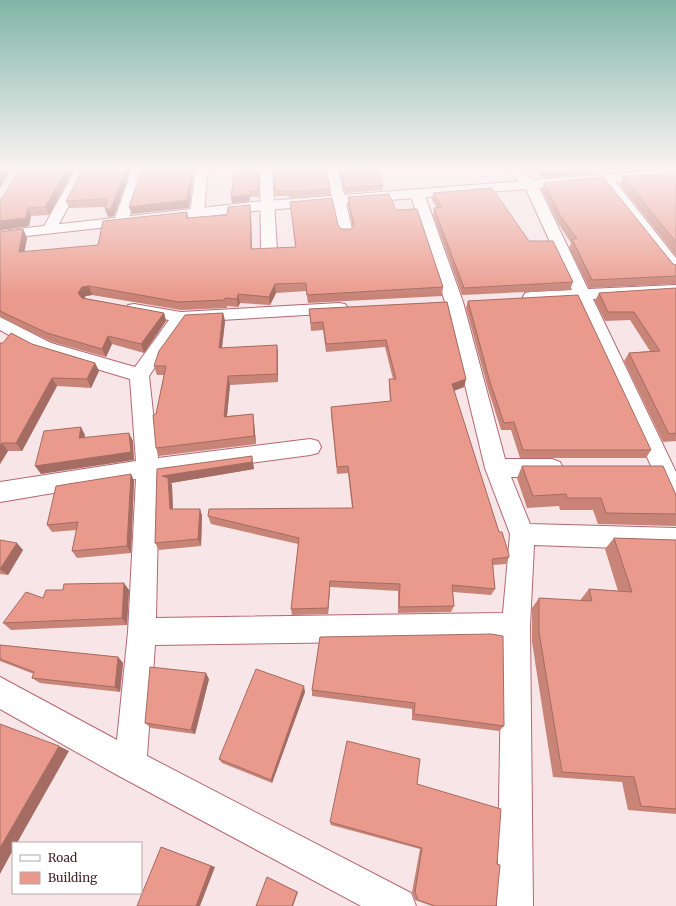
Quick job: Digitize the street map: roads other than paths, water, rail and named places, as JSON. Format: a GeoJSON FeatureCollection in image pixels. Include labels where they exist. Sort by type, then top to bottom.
{"type":"FeatureCollection","features":[{"type":"Feature","properties":{"kind":"street"},"geometry":{"type":"LineString","coordinates":[[50,228],[59,211]]}},
{"type":"Feature","properties":{"kind":"street"},"geometry":{"type":"LineString","coordinates":[[122,218],[124,211]]}},
{"type":"Feature","properties":{"kind":"street"},"geometry":{"type":"LineString","coordinates":[[0,235],[122,218],[204,211]]}},
{"type":"Feature","properties":{"kind":"street"},"geometry":{"type":"LineString","coordinates":[[266,211],[269,250]]}},
{"type":"Feature","properties":{"kind":"street"},"geometry":{"type":"LineString","coordinates":[[340,211],[346,234]]}},
{"type":"Feature","properties":{"kind":"street"},"geometry":{"type":"LineString","coordinates":[[424,211],[453,302],[496,468],[522,534],[516,626],[514,906]]}},
{"type":"Feature","properties":{"kind":"street"},"geometry":{"type":"LineString","coordinates":[[544,211],[663,468],[676,501]]}},
{"type":"Feature","properties":{"kind":"street"},"geometry":{"type":"LineString","coordinates":[[632,211],[676,268]]}},
{"type":"Feature","properties":{"kind":"street"},"geometry":{"type":"LineString","coordinates":[[514,298],[676,290]]}},
{"type":"Feature","properties":{"kind":"street"},"geometry":{"type":"LineString","coordinates":[[122,306],[181,317],[352,308]]}},
{"type":"Feature","properties":{"kind":"street"},"geometry":{"type":"LineString","coordinates":[[130,765],[142,632],[148,468],[139,375],[181,317]]}},
{"type":"Feature","properties":{"kind":"street"},"geometry":{"type":"LineString","coordinates":[[5,331],[44,348],[139,375]]}},
{"type":"Feature","properties":{"kind":"street"},"geometry":{"type":"LineString","coordinates":[[0,492],[148,468],[310,447]]}},
{"type":"Feature","properties":{"kind":"street"},"geometry":{"type":"LineString","coordinates":[[496,468],[576,468]]}},
{"type":"Feature","properties":{"kind":"street"},"geometry":{"type":"LineString","coordinates":[[639,468],[663,468]]}},
{"type":"Feature","properties":{"kind":"street"},"geometry":{"type":"LineString","coordinates":[[522,534],[676,539]]}},
{"type":"Feature","properties":{"kind":"street"},"geometry":{"type":"LineString","coordinates":[[142,632],[516,626]]}},
{"type":"Feature","properties":{"kind":"street"},"geometry":{"type":"LineString","coordinates":[[0,692],[130,765],[398,906]]}}]}
